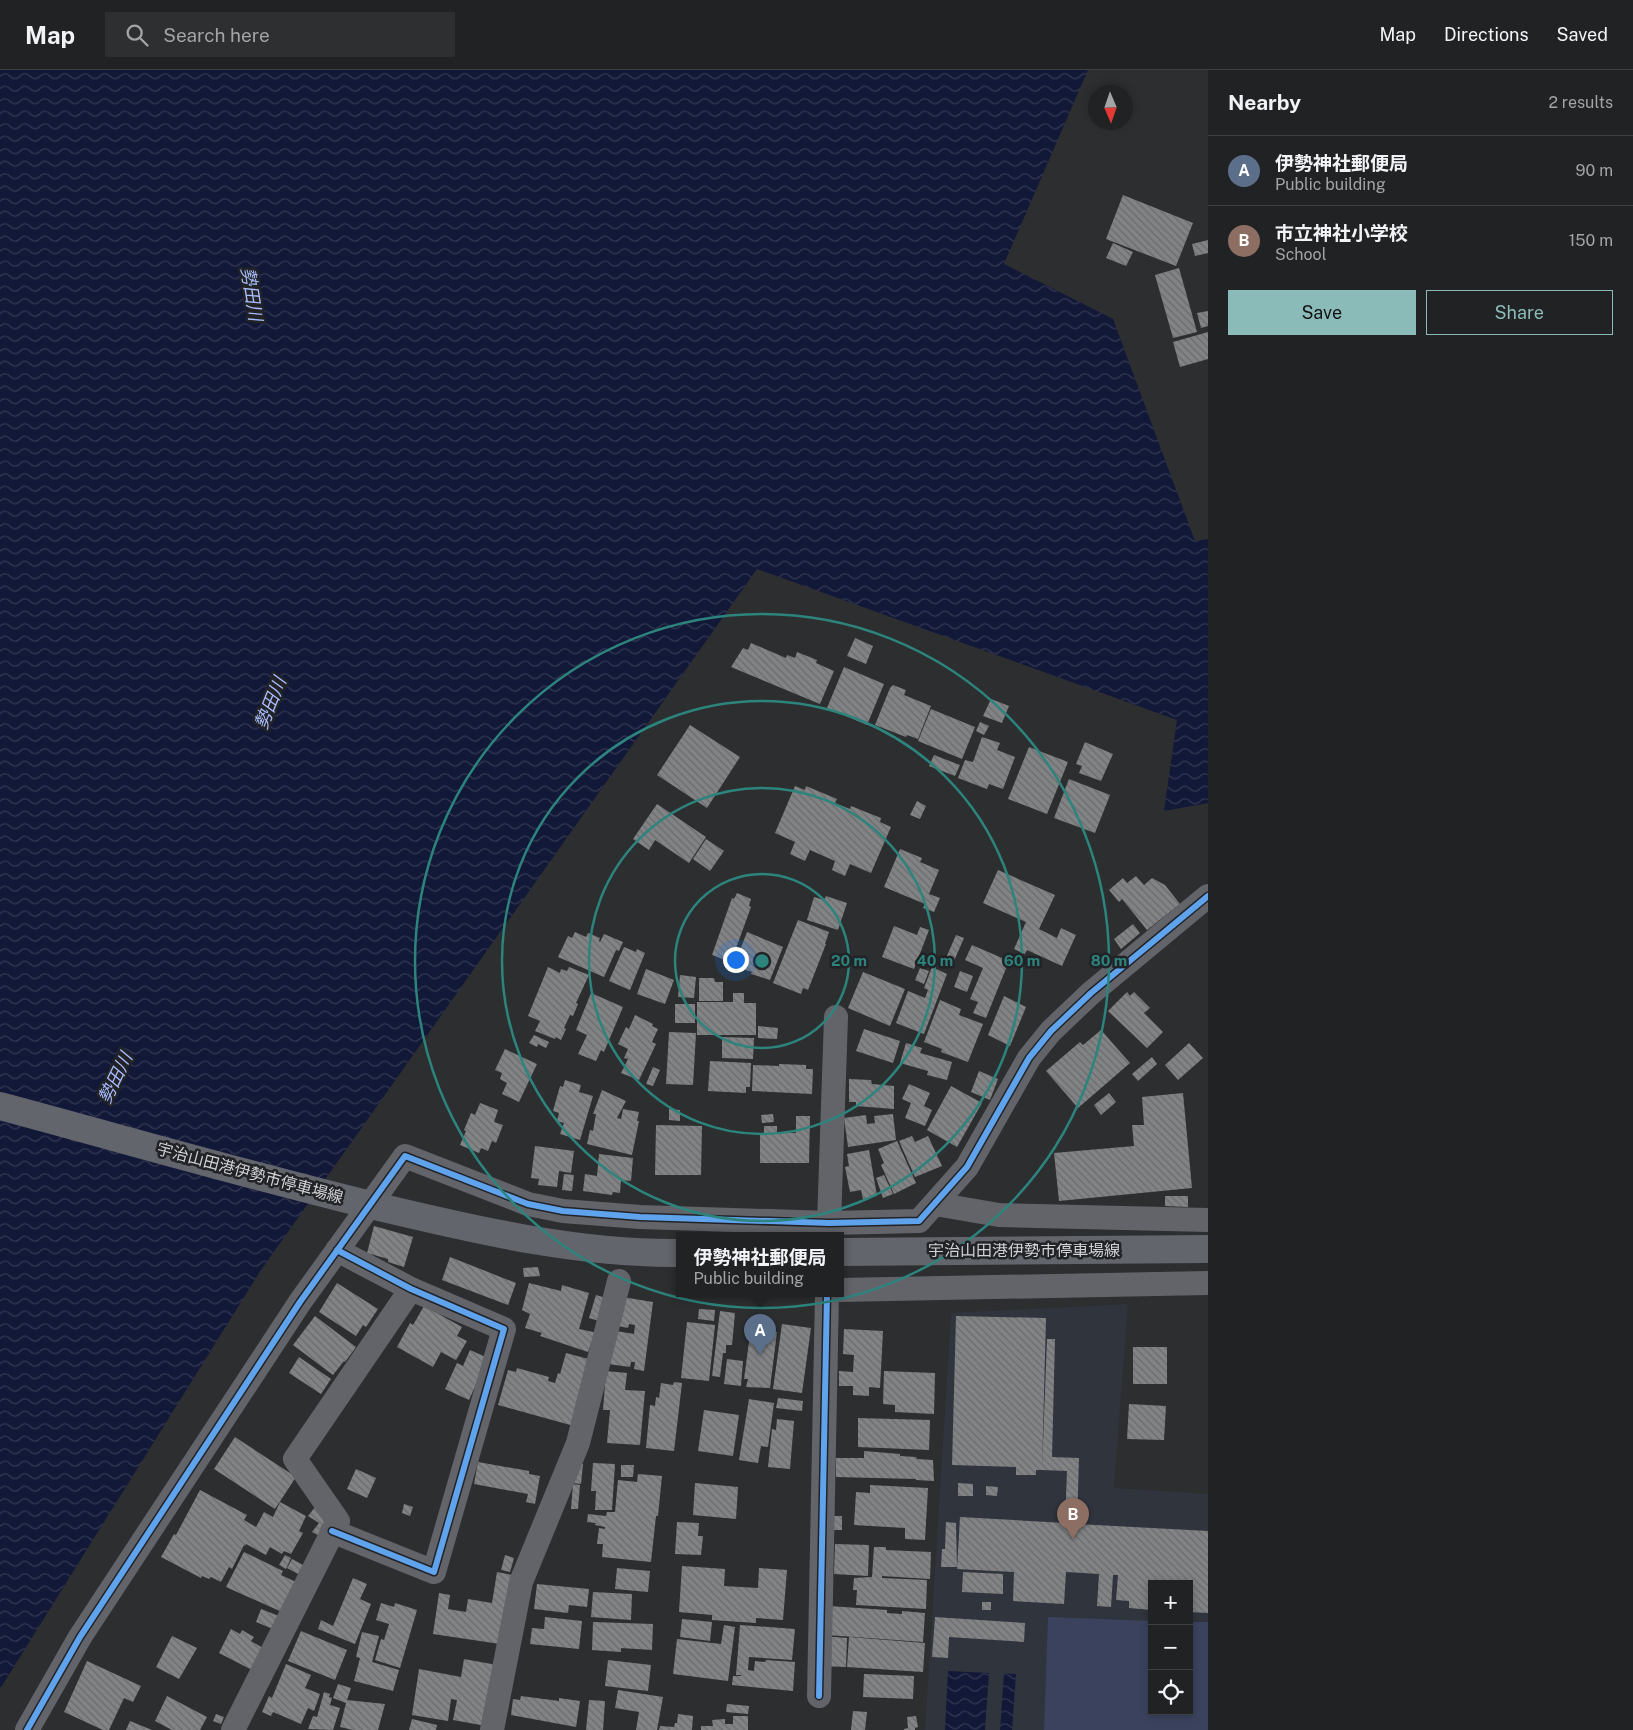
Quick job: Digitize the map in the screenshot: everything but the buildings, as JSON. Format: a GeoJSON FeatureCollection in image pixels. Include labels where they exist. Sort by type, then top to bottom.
{"type":"FeatureCollection","features":[{"type":"Feature","properties":{"kind":"main road","name":"宇治山田港伊勢市停車場線"},"geometry":{"type":"LineString","coordinates":[[0,1106],[336,1197],[464,1227],[551,1244],[646,1254],[676,1253]]}},
{"type":"Feature","properties":{"kind":"main road","name":"宇治山田港伊勢市停車場線"},"geometry":{"type":"LineString","coordinates":[[844,1252],[1208,1249]]}},
{"type":"Feature","properties":{"kind":"street"},"geometry":{"type":"LineString","coordinates":[[27,1730],[80,1637],[295,1310],[406,1156],[528,1204],[563,1211],[640,1217],[829,1223],[919,1220],[967,1167],[1025,1064],[1051,1031],[1091,993],[1208,896]]}},
{"type":"Feature","properties":{"kind":"street"},"geometry":{"type":"LineString","coordinates":[[829,1223],[836,1018]]}},
{"type":"Feature","properties":{"kind":"street"},"geometry":{"type":"LineString","coordinates":[[935,1204],[999,1215],[1208,1220]]}},
{"type":"Feature","properties":{"kind":"street"},"geometry":{"type":"LineString","coordinates":[[332,1531],[434,1572],[504,1329],[411,1289],[337,1250]]}},
{"type":"Feature","properties":{"kind":"street"},"geometry":{"type":"LineString","coordinates":[[492,1730],[521,1582],[578,1443],[619,1281]]}},
{"type":"Feature","properties":{"kind":"street"},"geometry":{"type":"LineString","coordinates":[[844,1290],[1208,1283]]}},
{"type":"Feature","properties":{"kind":"street"},"geometry":{"type":"LineString","coordinates":[[233,1730],[338,1521],[295,1460],[411,1289]]}},
{"type":"Feature","properties":{"kind":"street"},"geometry":{"type":"LineString","coordinates":[[819,1696],[826,1297]]}},
{"type":"Feature","properties":{"kind":"shaded area"},"geometry":{"type":"Polygon","coordinates":[[[1128,1304],[1114,1488],[1208,1494],[1208,1730],[925,1730],[951,1313],[1128,1304]]]}},
{"type":"Feature","properties":{"kind":"shaded area"},"geometry":{"type":"Polygon","coordinates":[[[1048,1617],[1148,1621],[1148,1715],[1193,1715],[1193,1622],[1208,1622],[1208,1730],[1044,1730],[1048,1617]]]}},
{"type":"Feature","properties":{"kind":"water","name":"勢田川"},"geometry":{"type":"Polygon","coordinates":[[[0,70],[1088,70],[1004,264],[1113,319],[1195,541],[1208,539],[1208,803],[1164,811],[1177,720],[757,569],[261,1270],[0,1689],[0,70]]]}},
{"type":"Feature","properties":{"kind":"water"},"geometry":{"type":"Polygon","coordinates":[[[948,1671],[989,1673],[985,1730],[945,1730],[948,1671]]]}},
{"type":"Feature","properties":{"kind":"water"},"geometry":{"type":"Polygon","coordinates":[[[1004,1673],[1016,1674],[1012,1730],[1000,1730],[1004,1673]]]}},
{"type":"Feature","properties":{"kind":"cycle path"},"geometry":{"type":"LineString","coordinates":[[27,1730],[80,1637],[300,1302],[405,1156],[528,1204],[563,1211],[640,1217],[829,1223],[919,1221],[967,1167],[1029,1058],[1051,1031],[1091,993],[1208,896]]}},
{"type":"Feature","properties":{"kind":"cycle path"},"geometry":{"type":"LineString","coordinates":[[332,1531],[434,1572],[504,1329],[411,1289],[337,1250]]}},
{"type":"Feature","properties":{"kind":"cycle path"},"geometry":{"type":"LineString","coordinates":[[819,1696],[827,1297]]}},
{"type":"Feature","properties":{"kind":"place","name":"伊勢神社郵便局"},"geometry":{"type":"Point","coordinates":[760,1355]}},
{"type":"Feature","properties":{"kind":"place","name":"市立神社小学校"},"geometry":{"type":"Point","coordinates":[1073,1539]}}]}
